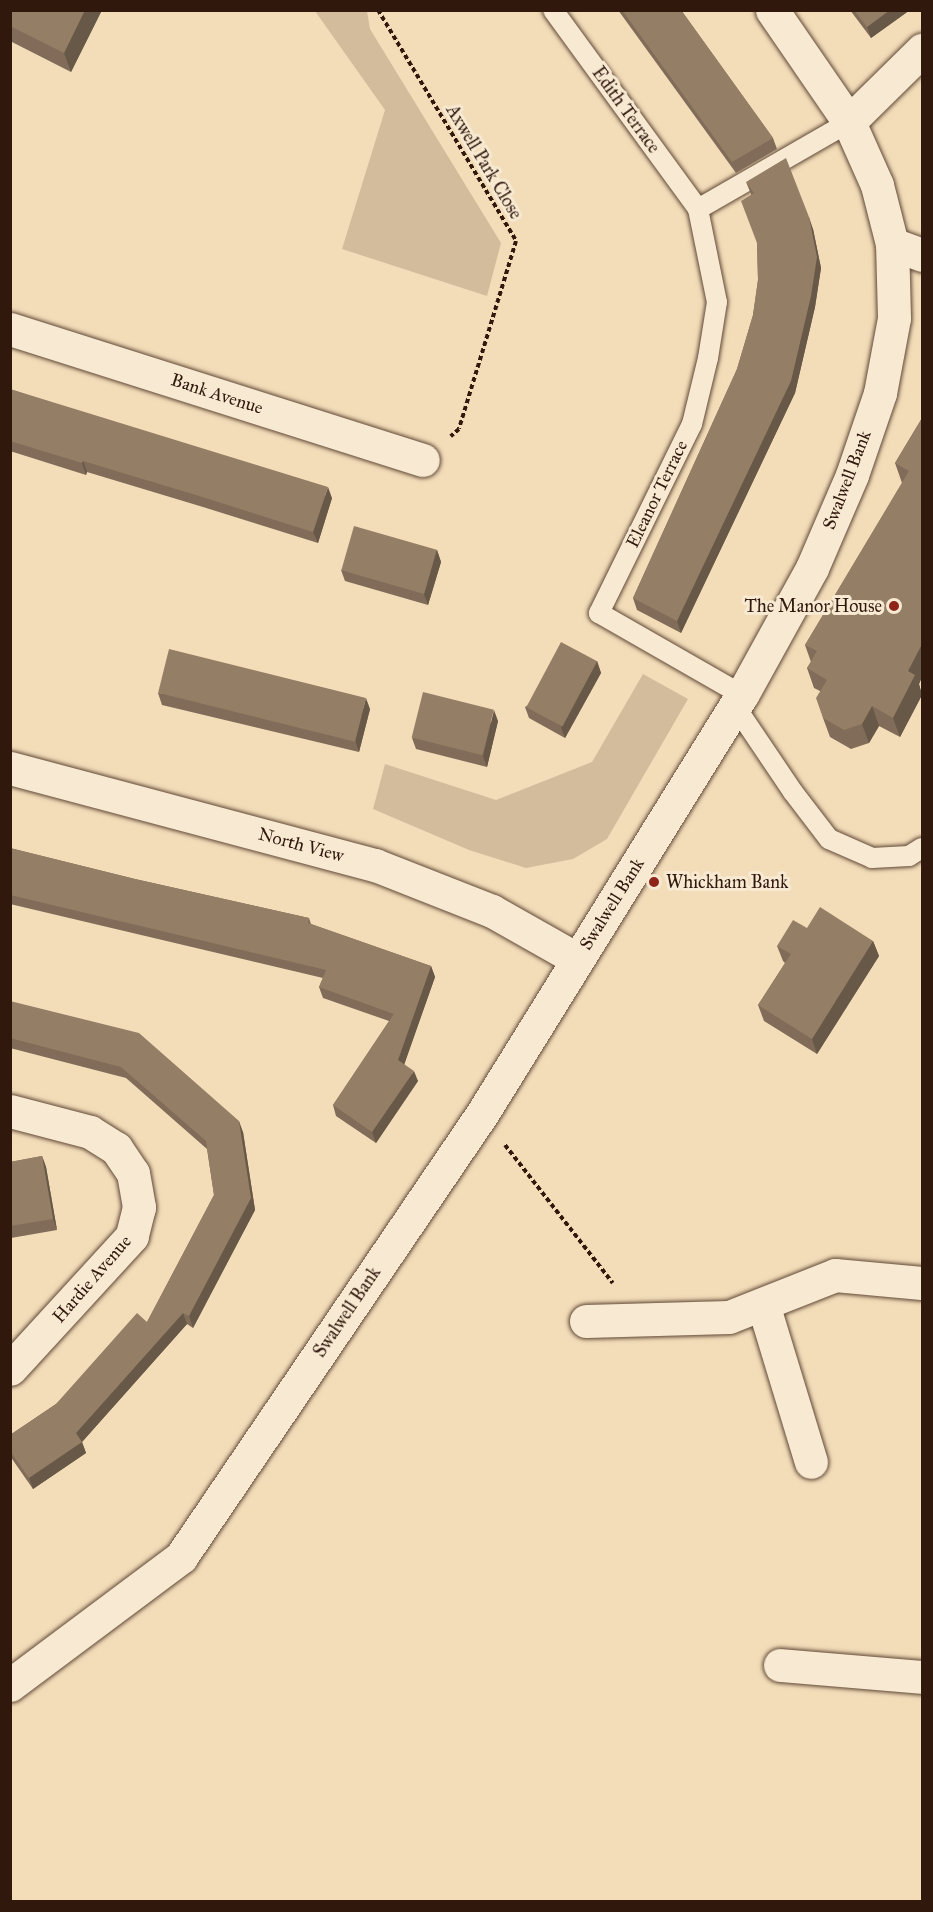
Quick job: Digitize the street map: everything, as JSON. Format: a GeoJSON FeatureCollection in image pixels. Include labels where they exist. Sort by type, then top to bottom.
{"type":"FeatureCollection","features":[{"type":"Feature","properties":{"kind":"street","name":"Swalwell Bank"},"geometry":{"type":"LineString","coordinates":[[10,1685],[181,1557],[482,1114],[738,700],[812,568],[852,475],[880,393],[908,250],[849,122],[772,10]]}},
{"type":"Feature","properties":{"kind":"street"},"geometry":{"type":"LineString","coordinates":[[849,122],[922,50]]}},
{"type":"Feature","properties":{"kind":"street","name":"Bank Avenue"},"geometry":{"type":"LineString","coordinates":[[10,329],[423,460]]}},
{"type":"Feature","properties":{"kind":"street","name":"North View"},"geometry":{"type":"LineString","coordinates":[[10,768],[375,865],[492,911],[578,959]]}},
{"type":"Feature","properties":{"kind":"street","name":"Hardie Avenue"},"geometry":{"type":"LineString","coordinates":[[10,1111],[90,1132],[116,1148],[133,1173],[139,1207],[132,1236],[10,1369]]}},
{"type":"Feature","properties":{"kind":"street"},"geometry":{"type":"LineString","coordinates":[[586,1321],[729,1317],[835,1275],[922,1283]]}},
{"type":"Feature","properties":{"kind":"street"},"geometry":{"type":"LineString","coordinates":[[763,1304],[811,1462]]}},
{"type":"Feature","properties":{"kind":"street"},"geometry":{"type":"LineString","coordinates":[[780,1665],[922,1677]]}},
{"type":"Feature","properties":{"kind":"lane","name":"Edith Terrace"},"geometry":{"type":"LineString","coordinates":[[553,10],[698,209]]}},
{"type":"Feature","properties":{"kind":"lane"},"geometry":{"type":"LineString","coordinates":[[698,209],[849,122]]}},
{"type":"Feature","properties":{"kind":"lane","name":"Eleanor Terrace"},"geometry":{"type":"LineString","coordinates":[[698,209],[717,302],[708,358],[692,424],[599,614],[738,700]]}},
{"type":"Feature","properties":{"kind":"lane"},"geometry":{"type":"LineString","coordinates":[[738,700],[793,792],[829,839],[872,858],[909,856],[922,848]]}},
{"type":"Feature","properties":{"kind":"path","name":"Axwell Park Close"},"geometry":{"type":"LineString","coordinates":[[378,10],[516,241],[459,429],[423,460]]}},
{"type":"Feature","properties":{"kind":"path"},"geometry":{"type":"LineString","coordinates":[[482,1114],[641,1320]]}},
{"type":"Feature","properties":{"kind":"shaded area"},"geometry":{"type":"Polygon","coordinates":[[[315,11],[367,11],[370,29],[501,243],[487,296],[342,249],[385,110],[315,11]]]}},
{"type":"Feature","properties":{"kind":"shaded area"},"geometry":{"type":"Polygon","coordinates":[[[643,674],[688,699],[607,839],[573,859],[526,868],[469,850],[373,809],[385,764],[496,800],[592,762],[643,674]]]}},
{"type":"Feature","properties":{"kind":"building"},"geometry":{"type":"Polygon","coordinates":[[[10,10],[85,10],[64,53],[10,26],[10,10]]]}},
{"type":"Feature","properties":{"kind":"building"},"geometry":{"type":"Polygon","coordinates":[[[622,10],[681,10],[773,138],[732,162],[622,10]]]}},
{"type":"Feature","properties":{"kind":"building"},"geometry":{"type":"Polygon","coordinates":[[[854,10],[890,10],[867,27],[854,10]]]}},
{"type":"Feature","properties":{"kind":"building"},"geometry":{"type":"Polygon","coordinates":[[[786,158],[809,217],[817,257],[811,296],[791,381],[677,621],[633,598],[737,369],[753,315],[758,280],[757,243],[741,201],[754,193],[746,182],[786,158]]]}},
{"type":"Feature","properties":{"kind":"building"},"geometry":{"type":"Polygon","coordinates":[[[10,389],[328,487],[313,532],[83,461],[82,463],[10,441],[10,389]]]}},
{"type":"Feature","properties":{"kind":"building","name":"The Manor House"},"geometry":{"type":"Polygon","coordinates":[[[922,418],[922,644],[908,671],[915,675],[893,718],[872,706],[862,724],[844,730],[823,718],[816,698],[827,680],[807,668],[817,651],[805,645],[909,471],[895,463],[922,418]]]}},
{"type":"Feature","properties":{"kind":"building"},"geometry":{"type":"Polygon","coordinates":[[[354,526],[437,550],[424,594],[341,570],[354,526]]]}},
{"type":"Feature","properties":{"kind":"building"},"geometry":{"type":"Polygon","coordinates":[[[561,642],[597,661],[562,727],[526,707],[561,642]]]}},
{"type":"Feature","properties":{"kind":"building"},"geometry":{"type":"Polygon","coordinates":[[[169,649],[366,698],[355,742],[158,693],[169,649]]]}},
{"type":"Feature","properties":{"kind":"building"},"geometry":{"type":"Polygon","coordinates":[[[423,692],[494,710],[482,755],[412,738],[423,692]]]}},
{"type":"Feature","properties":{"kind":"building"},"geometry":{"type":"Polygon","coordinates":[[[10,848],[309,918],[308,923],[431,966],[398,1060],[414,1071],[372,1132],[333,1105],[394,1014],[319,987],[326,970],[10,895],[10,848]]]}},
{"type":"Feature","properties":{"kind":"building"},"geometry":{"type":"Polygon","coordinates":[[[820,907],[873,941],[812,1039],[758,1005],[791,954],[777,946],[793,920],[807,928],[820,907]]]}},
{"type":"Feature","properties":{"kind":"building"},"geometry":{"type":"Polygon","coordinates":[[[10,1001],[139,1033],[239,1121],[251,1198],[189,1316],[183,1313],[76,1433],[82,1442],[29,1478],[10,1451],[10,1435],[56,1404],[137,1313],[147,1322],[214,1195],[206,1141],[121,1067],[10,1038],[10,1001]]]}},
{"type":"Feature","properties":{"kind":"building"},"geometry":{"type":"Polygon","coordinates":[[[42,1156],[53,1219],[10,1226],[10,1162],[42,1156]]]}},
{"type":"Feature","properties":{"kind":"place","name":"The Manor House"},"geometry":{"type":"Point","coordinates":[894,606]}},
{"type":"Feature","properties":{"kind":"place","name":"Whickham Bank"},"geometry":{"type":"Point","coordinates":[654,882]}}]}
